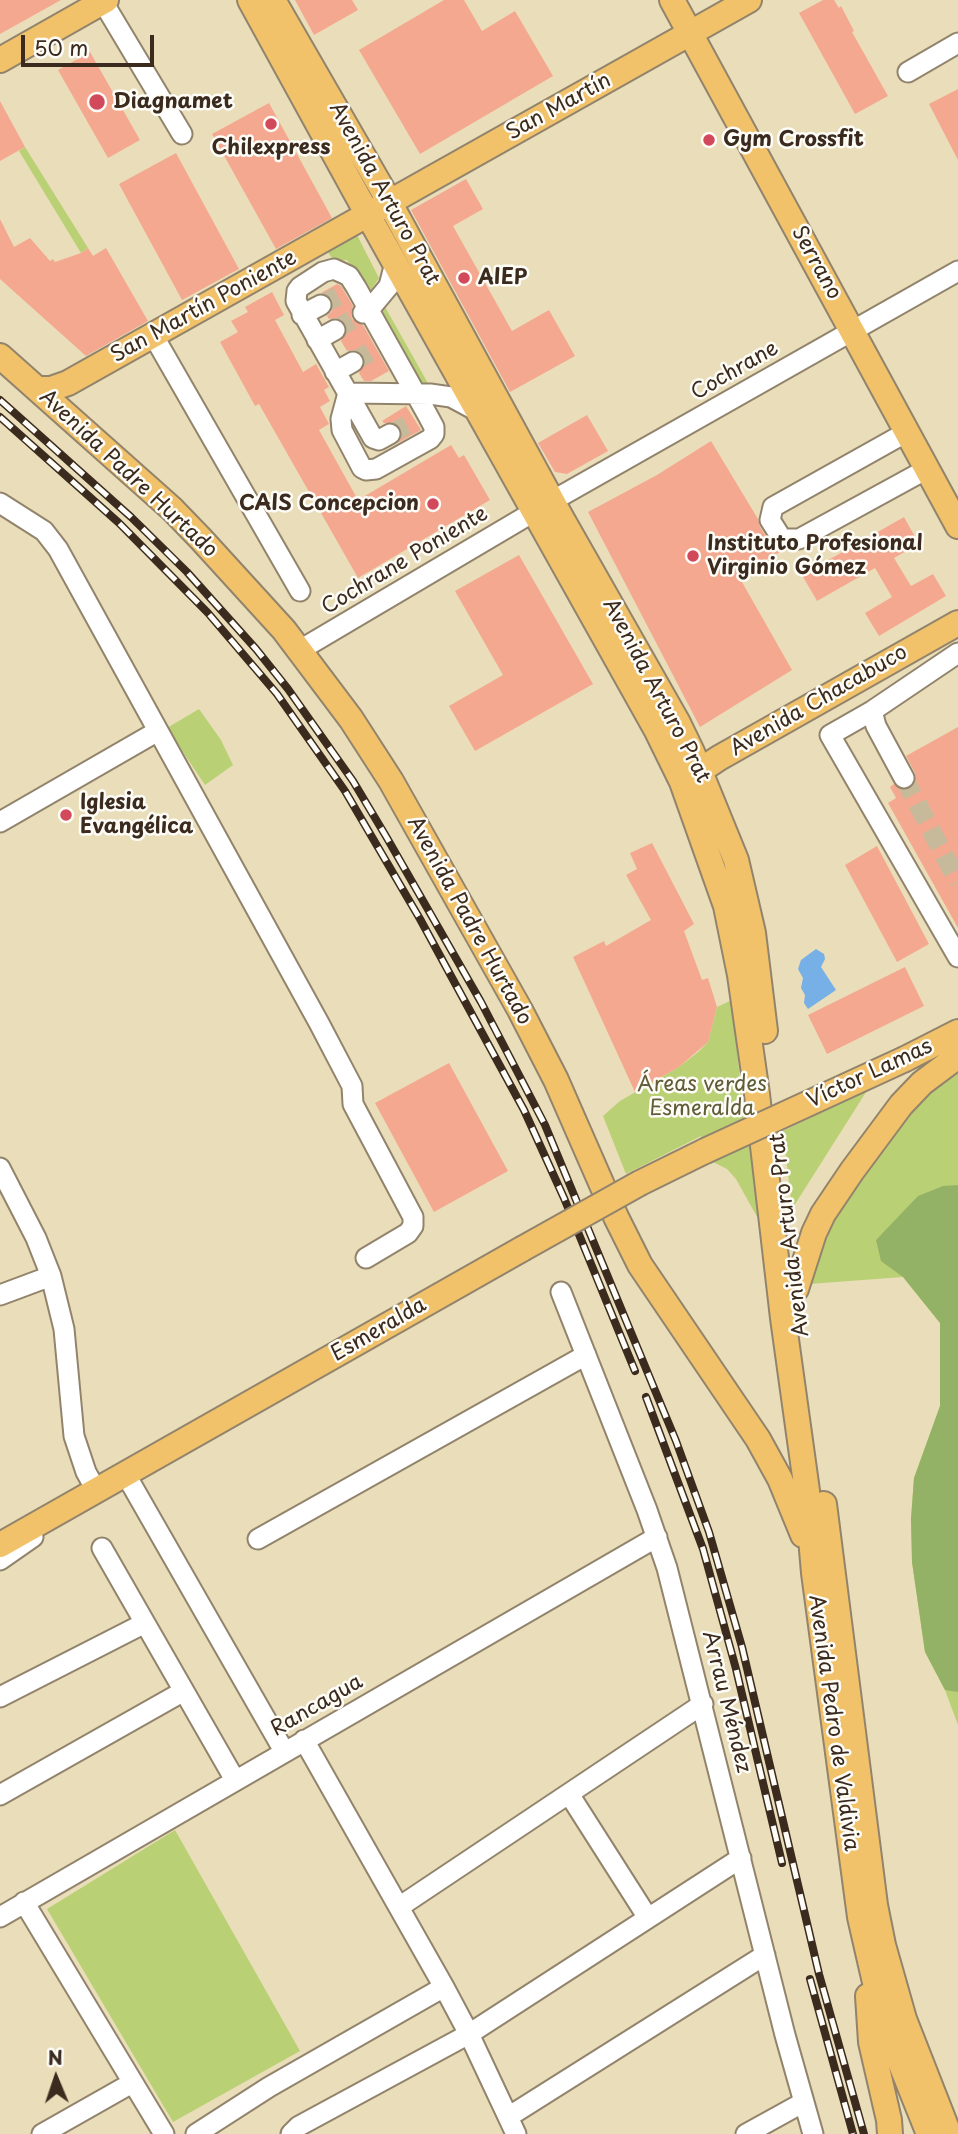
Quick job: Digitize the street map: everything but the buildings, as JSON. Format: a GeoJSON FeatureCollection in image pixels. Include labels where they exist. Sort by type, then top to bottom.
{"type":"FeatureCollection","features":[{"type":"Feature","properties":{"kind":"main road","name":"Avenida Arturo Prat"},"geometry":{"type":"LineString","coordinates":[[250,0],[477,411],[543,506],[678,723],[691,776],[736,860],[753,933],[789,1296],[818,1456]]}},
{"type":"Feature","properties":{"kind":"main road","name":"Avenida Arturo Prat"},"geometry":{"type":"LineString","coordinates":[[273,0],[390,203],[543,506]]}},
{"type":"Feature","properties":{"kind":"main road","name":"Serrano"},"geometry":{"type":"LineString","coordinates":[[673,0],[958,526]]}},
{"type":"Feature","properties":{"kind":"main road","name":"San Martín"},"geometry":{"type":"LineString","coordinates":[[368,215],[749,0]]}},
{"type":"Feature","properties":{"kind":"main road"},"geometry":{"type":"LineString","coordinates":[[0,60],[105,1]]}},
{"type":"Feature","properties":{"kind":"main road","name":"San Martín Poniente"},"geometry":{"type":"LineString","coordinates":[[37,389],[51,389],[68,383],[368,215]]}},
{"type":"Feature","properties":{"kind":"main road","name":"Avenida Padre Hurtado"},"geometry":{"type":"LineString","coordinates":[[0,356],[187,525],[259,600],[300,650],[376,758],[511,993],[556,1080],[615,1217],[640,1265],[747,1422],[780,1479],[802,1532],[814,1573]]}},
{"type":"Feature","properties":{"kind":"main road","name":"Avenida Chacabuco"},"geometry":{"type":"LineString","coordinates":[[691,776],[958,623]]}},
{"type":"Feature","properties":{"kind":"main road","name":"Víctor Lamas"},"geometry":{"type":"LineString","coordinates":[[705,1151],[905,1059],[958,1031]]}},
{"type":"Feature","properties":{"kind":"main road"},"geometry":{"type":"LineString","coordinates":[[789,1296],[823,1214],[852,1171],[901,1105],[935,1072],[958,1056]]}},
{"type":"Feature","properties":{"kind":"main road","name":"Esmeralda"},"geometry":{"type":"LineString","coordinates":[[0,1545],[640,1183],[705,1151]]}},
{"type":"Feature","properties":{"kind":"main road","name":"Avenida Pedro de Valdivia"},"geometry":{"type":"LineString","coordinates":[[789,1296],[814,1573],[853,1873],[868,1961],[894,2047],[929,2134]]}},
{"type":"Feature","properties":{"kind":"main road","name":"Avenida Pedro de Valdivia"},"geometry":{"type":"LineString","coordinates":[[818,1456],[878,1918],[893,1985],[904,2019],[949,2134]]}},
{"type":"Feature","properties":{"kind":"main road"},"geometry":{"type":"LineString","coordinates":[[868,1961],[871,2042],[890,2134]]}},
{"type":"Feature","properties":{"kind":"street"},"geometry":{"type":"LineString","coordinates":[[105,1],[181,134]]}},
{"type":"Feature","properties":{"kind":"street"},"geometry":{"type":"LineString","coordinates":[[908,72],[958,43]]}},
{"type":"Feature","properties":{"kind":"street"},"geometry":{"type":"LineString","coordinates":[[309,281],[310,267],[320,242]]}},
{"type":"Feature","properties":{"kind":"street"},"geometry":{"type":"LineString","coordinates":[[366,312],[389,286],[395,263]]}},
{"type":"Feature","properties":{"kind":"street"},"geometry":{"type":"LineString","coordinates":[[348,393],[341,425],[359,462],[366,470],[376,469],[430,439],[435,431],[421,417],[416,394],[353,289],[349,275],[334,269],[323,272],[297,291],[296,301],[302,315],[348,393],[373,438],[379,440],[390,434]]}},
{"type":"Feature","properties":{"kind":"street","name":"Cochrane"},"geometry":{"type":"LineString","coordinates":[[543,506],[958,271]]}},
{"type":"Feature","properties":{"kind":"street"},"geometry":{"type":"LineString","coordinates":[[264,273],[275,272],[309,281]]}},
{"type":"Feature","properties":{"kind":"street"},"geometry":{"type":"LineString","coordinates":[[302,315],[321,305]]}},
{"type":"Feature","properties":{"kind":"street"},"geometry":{"type":"LineString","coordinates":[[317,340],[335,330]]}},
{"type":"Feature","properties":{"kind":"street"},"geometry":{"type":"LineString","coordinates":[[153,335],[300,591]]}},
{"type":"Feature","properties":{"kind":"street"},"geometry":{"type":"LineString","coordinates":[[335,372],[353,362]]}},
{"type":"Feature","properties":{"kind":"street"},"geometry":{"type":"LineString","coordinates":[[348,393],[451,397],[477,411]]}},
{"type":"Feature","properties":{"kind":"street"},"geometry":{"type":"LineString","coordinates":[[907,432],[773,507],[770,520],[782,540],[799,539],[927,469]]}},
{"type":"Feature","properties":{"kind":"street"},"geometry":{"type":"LineString","coordinates":[[0,503],[44,531],[54,544],[352,1086],[353,1104],[413,1217],[413,1226],[408,1233],[366,1258]]}},
{"type":"Feature","properties":{"kind":"street","name":"Cochrane Poniente"},"geometry":{"type":"LineString","coordinates":[[300,650],[543,506]]}},
{"type":"Feature","properties":{"kind":"street","name":"Avenida Chacabuco"},"geometry":{"type":"LineString","coordinates":[[958,653],[872,711],[830,735],[958,957]]}},
{"type":"Feature","properties":{"kind":"street"},"geometry":{"type":"LineString","coordinates":[[872,711],[876,726],[904,778]]}},
{"type":"Feature","properties":{"kind":"street"},"geometry":{"type":"LineString","coordinates":[[0,822],[158,731]]}},
{"type":"Feature","properties":{"kind":"street"},"geometry":{"type":"LineString","coordinates":[[0,1168],[36,1238],[51,1276],[64,1329],[74,1436],[86,1472],[97,1492]]}},
{"type":"Feature","properties":{"kind":"street"},"geometry":{"type":"LineString","coordinates":[[0,1295],[51,1276]]}},
{"type":"Feature","properties":{"kind":"street","name":"Arrau Méndez"},"geometry":{"type":"LineString","coordinates":[[561,1292],[657,1537],[704,1704],[765,1955],[813,2134]]}},
{"type":"Feature","properties":{"kind":"street"},"geometry":{"type":"LineString","coordinates":[[257,1539],[586,1355]]}},
{"type":"Feature","properties":{"kind":"street"},"geometry":{"type":"LineString","coordinates":[[126,1475],[284,1751]]}},
{"type":"Feature","properties":{"kind":"street","name":"Esmeralda"},"geometry":{"type":"LineString","coordinates":[[0,1560],[27,1542],[56,1515]]}},
{"type":"Feature","properties":{"kind":"street","name":"Rancagua"},"geometry":{"type":"LineString","coordinates":[[0,1917],[657,1537]]}},
{"type":"Feature","properties":{"kind":"street"},"geometry":{"type":"LineString","coordinates":[[102,1548],[235,1780]]}},
{"type":"Feature","properties":{"kind":"street"},"geometry":{"type":"LineString","coordinates":[[0,1697],[145,1623]]}},
{"type":"Feature","properties":{"kind":"street"},"geometry":{"type":"LineString","coordinates":[[0,1795],[184,1691]]}},
{"type":"Feature","properties":{"kind":"street"},"geometry":{"type":"LineString","coordinates":[[400,1907],[704,1704]]}},
{"type":"Feature","properties":{"kind":"street"},"geometry":{"type":"LineString","coordinates":[[304,1740],[444,1987],[512,2125],[765,1955]]}},
{"type":"Feature","properties":{"kind":"street"},"geometry":{"type":"LineString","coordinates":[[569,1794],[648,1917]]}},
{"type":"Feature","properties":{"kind":"street"},"geometry":{"type":"LineString","coordinates":[[291,2134],[299,2126],[469,2034],[741,1858]]}},
{"type":"Feature","properties":{"kind":"street"},"geometry":{"type":"LineString","coordinates":[[24,1902],[164,2134]]}},
{"type":"Feature","properties":{"kind":"street"},"geometry":{"type":"LineString","coordinates":[[196,2134],[269,2087],[444,1987]]}},
{"type":"Feature","properties":{"kind":"street"},"geometry":{"type":"LineString","coordinates":[[42,2134],[132,2084]]}},
{"type":"Feature","properties":{"kind":"street"},"geometry":{"type":"LineString","coordinates":[[746,2134],[804,2102]]}},
{"type":"Feature","properties":{"kind":"green space"},"geometry":{"type":"Polygon","coordinates":[[[25,147],[88,248],[81,253],[19,151],[25,147]]]}},
{"type":"Feature","properties":{"kind":"green space"},"geometry":{"type":"Polygon","coordinates":[[[357,235],[379,278],[369,293],[347,260],[334,261],[327,251],[357,235]]]}},
{"type":"Feature","properties":{"kind":"green space"},"geometry":{"type":"Polygon","coordinates":[[[380,298],[429,385],[414,384],[374,310],[380,298]]]}},
{"type":"Feature","properties":{"kind":"green space"},"geometry":{"type":"Polygon","coordinates":[[[199,709],[221,740],[233,765],[205,785],[167,728],[199,709]]]}},
{"type":"Feature","properties":{"kind":"green space","name":"Áreas verdes Esmeralda"},"geometry":{"type":"Polygon","coordinates":[[[732,1000],[743,1110],[769,1206],[776,1251],[736,1179],[727,1169],[713,1162],[701,1136],[626,1174],[603,1116],[620,1101],[679,1067],[697,1053],[708,1042],[717,1007],[732,1000]]]}},
{"type":"Feature","properties":{"kind":"green space"},"geometry":{"type":"Polygon","coordinates":[[[958,1069],[958,1725],[945,1690],[925,1652],[912,1562],[914,1478],[940,1406],[940,1323],[903,1277],[809,1284],[832,1216],[919,1098],[958,1069]]]}},
{"type":"Feature","properties":{"kind":"green space"},"geometry":{"type":"Polygon","coordinates":[[[868,1089],[792,1209],[783,1131],[868,1089]]]}},
{"type":"Feature","properties":{"kind":"green space"},"geometry":{"type":"Polygon","coordinates":[[[958,1185],[958,1692],[945,1690],[925,1652],[912,1562],[914,1478],[940,1406],[940,1323],[903,1277],[881,1261],[876,1240],[918,1196],[943,1186],[958,1185]]]}},
{"type":"Feature","properties":{"kind":"green space"},"geometry":{"type":"Polygon","coordinates":[[[175,1830],[300,2051],[173,2122],[47,1909],[175,1830]]]}},
{"type":"Feature","properties":{"kind":"water"},"geometry":{"type":"Polygon","coordinates":[[[816,949],[824,954],[821,967],[836,990],[808,1009],[801,988],[803,978],[798,969],[801,960],[816,949]]]}},
{"type":"Feature","properties":{"kind":"tunnel"},"geometry":{"type":"LineString","coordinates":[[321,305],[350,290]]}},
{"type":"Feature","properties":{"kind":"tunnel"},"geometry":{"type":"LineString","coordinates":[[335,330],[363,313]]}},
{"type":"Feature","properties":{"kind":"tunnel"},"geometry":{"type":"LineString","coordinates":[[353,362],[381,346]]}},
{"type":"Feature","properties":{"kind":"tunnel"},"geometry":{"type":"LineString","coordinates":[[390,434],[415,421]]}},
{"type":"Feature","properties":{"kind":"tunnel"},"geometry":{"type":"LineString","coordinates":[[904,778],[958,882]]}},
{"type":"Feature","properties":{"kind":"railway"},"geometry":{"type":"LineString","coordinates":[[0,400],[131,517],[187,572],[288,689],[353,781],[387,838],[481,1002],[545,1125],[676,1441],[709,1532],[742,1647],[819,1974],[864,2134]]}},
{"type":"Feature","properties":{"kind":"railway"},"geometry":{"type":"LineString","coordinates":[[0,417],[119,523],[208,613],[277,694],[345,791],[420,919],[524,1110],[564,1198],[635,1371]]}},
{"type":"Feature","properties":{"kind":"railway"},"geometry":{"type":"LineString","coordinates":[[646,1397],[703,1549],[736,1669],[782,1863]]}},
{"type":"Feature","properties":{"kind":"railway"},"geometry":{"type":"LineString","coordinates":[[810,1979],[853,2134]]}},
{"type":"Feature","properties":{"kind":"place","name":"Diagnamet"},"geometry":{"type":"Point","coordinates":[97,102]}},
{"type":"Feature","properties":{"kind":"place","name":"Chilexpress"},"geometry":{"type":"Point","coordinates":[271,124]}},
{"type":"Feature","properties":{"kind":"place","name":"Gym Crossfit"},"geometry":{"type":"Point","coordinates":[709,140]}},
{"type":"Feature","properties":{"kind":"place","name":"AIEP"},"geometry":{"type":"Point","coordinates":[464,278]}},
{"type":"Feature","properties":{"kind":"place","name":"CAIS Concepcion"},"geometry":{"type":"Point","coordinates":[433,504]}},
{"type":"Feature","properties":{"kind":"place","name":"Instituto Profesional Virginio Gómez"},"geometry":{"type":"Point","coordinates":[693,556]}},
{"type":"Feature","properties":{"kind":"place","name":"Iglesia Evangélica"},"geometry":{"type":"Point","coordinates":[66,815]}}]}
